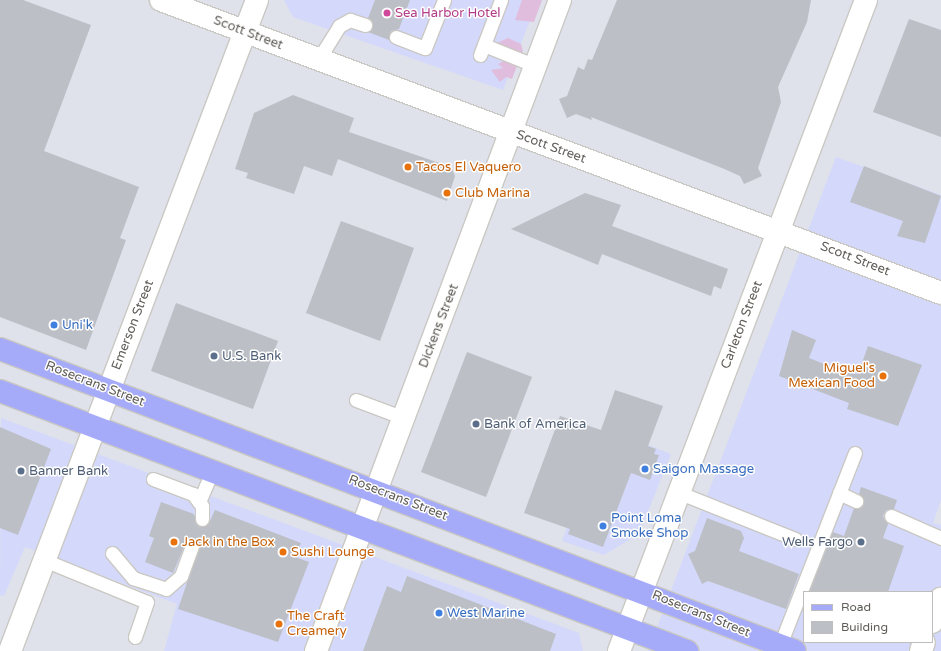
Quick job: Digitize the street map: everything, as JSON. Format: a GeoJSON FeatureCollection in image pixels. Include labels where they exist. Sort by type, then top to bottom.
{"type":"FeatureCollection","features":[{"type":"Feature","properties":{"kind":"main road","name":"Rosecrans Street"},"geometry":{"type":"LineString","coordinates":[[0,349],[642,590],[788,648]]}},
{"type":"Feature","properties":{"kind":"main road"},"geometry":{"type":"LineString","coordinates":[[0,391],[687,651]]}},
{"type":"Feature","properties":{"kind":"street","name":"Scott Street"},"geometry":{"type":"LineString","coordinates":[[161,0],[512,133],[779,229],[941,293]]}},
{"type":"Feature","properties":{"kind":"street","name":"Emerson Street"},"geometry":{"type":"LineString","coordinates":[[10,651],[107,389],[257,0]]}},
{"type":"Feature","properties":{"kind":"street","name":"Dickens Street"},"geometry":{"type":"LineString","coordinates":[[316,651],[512,133],[560,0]]}},
{"type":"Feature","properties":{"kind":"street","name":"Carleton Street"},"geometry":{"type":"LineString","coordinates":[[619,651],[866,0]]}},
{"type":"Feature","properties":{"kind":"street"},"geometry":{"type":"LineString","coordinates":[[933,619],[941,599]]}},
{"type":"Feature","properties":{"kind":"lane"},"geometry":{"type":"LineString","coordinates":[[396,37],[425,48],[444,0]]}},
{"type":"Feature","properties":{"kind":"lane"},"geometry":{"type":"LineString","coordinates":[[501,0],[482,50],[536,66]]}},
{"type":"Feature","properties":{"kind":"lane"},"geometry":{"type":"LineString","coordinates":[[318,60],[340,26],[350,20],[365,25]]}},
{"type":"Feature","properties":{"kind":"lane"},"geometry":{"type":"LineString","coordinates":[[356,400],[404,418]]}},
{"type":"Feature","properties":{"kind":"lane"},"geometry":{"type":"LineString","coordinates":[[807,591],[839,493],[855,453]]}},
{"type":"Feature","properties":{"kind":"lane"},"geometry":{"type":"LineString","coordinates":[[199,502],[212,471]]}},
{"type":"Feature","properties":{"kind":"lane"},"geometry":{"type":"LineString","coordinates":[[153,479],[193,494],[199,502],[202,518]]}},
{"type":"Feature","properties":{"kind":"lane"},"geometry":{"type":"LineString","coordinates":[[680,493],[795,539]]}},
{"type":"Feature","properties":{"kind":"lane"},"geometry":{"type":"LineString","coordinates":[[839,493],[856,501]]}},
{"type":"Feature","properties":{"kind":"lane"},"geometry":{"type":"LineString","coordinates":[[891,516],[941,538]]}},
{"type":"Feature","properties":{"kind":"lane"},"geometry":{"type":"LineString","coordinates":[[112,553],[133,578],[166,589],[181,576],[192,546]]}},
{"type":"Feature","properties":{"kind":"lane"},"geometry":{"type":"LineString","coordinates":[[44,560],[147,602],[135,637]]}},
{"type":"Feature","properties":{"kind":"lane"},"geometry":{"type":"LineString","coordinates":[[788,648],[803,602]]}},
{"type":"Feature","properties":{"kind":"shaded area"},"geometry":{"type":"Polygon","coordinates":[[[284,0],[538,0],[503,90],[293,17],[284,0]]]}},
{"type":"Feature","properties":{"kind":"shaded area"},"geometry":{"type":"Polygon","coordinates":[[[522,0],[542,0],[534,22],[515,20],[522,0]]]}},
{"type":"Feature","properties":{"kind":"shaded area"},"geometry":{"type":"Polygon","coordinates":[[[508,38],[521,44],[523,51],[512,79],[506,77],[500,82],[491,70],[503,68],[498,64],[506,60],[496,53],[497,43],[508,38]]]}},
{"type":"Feature","properties":{"kind":"shaded area"},"geometry":{"type":"Polygon","coordinates":[[[836,157],[941,195],[941,500],[933,523],[941,525],[941,651],[648,651],[836,157]]]}},
{"type":"Feature","properties":{"kind":"shaded area"},"geometry":{"type":"Polygon","coordinates":[[[1,418],[579,633],[583,651],[164,651],[177,604],[25,547],[4,596],[0,595],[1,418]]]}},
{"type":"Feature","properties":{"kind":"shaded area"},"geometry":{"type":"Polygon","coordinates":[[[605,428],[671,454],[639,534],[604,555],[562,541],[605,428]]]}},
{"type":"Feature","properties":{"kind":"building"},"geometry":{"type":"Polygon","coordinates":[[[0,0],[23,0],[91,25],[44,151],[139,187],[120,238],[126,240],[86,350],[0,317],[0,0]]]}},
{"type":"Feature","properties":{"kind":"building","name":"Sea Harbor Hotel"},"geometry":{"type":"Polygon","coordinates":[[[375,0],[410,0],[399,29],[391,31],[389,40],[368,32],[373,27],[368,18],[375,0]]]}},
{"type":"Feature","properties":{"kind":"building"},"geometry":{"type":"Polygon","coordinates":[[[617,0],[811,0],[807,22],[778,87],[781,102],[758,168],[762,176],[744,184],[740,176],[722,168],[591,117],[592,120],[576,114],[567,118],[559,99],[567,96],[578,67],[584,70],[588,59],[592,60],[617,0]]]}},
{"type":"Feature","properties":{"kind":"building"},"geometry":{"type":"Polygon","coordinates":[[[909,19],[941,30],[941,137],[873,112],[909,19]]]}},
{"type":"Feature","properties":{"kind":"building"},"geometry":{"type":"Polygon","coordinates":[[[293,95],[354,118],[349,132],[451,167],[455,176],[447,201],[338,159],[332,176],[304,166],[294,194],[246,178],[248,173],[235,169],[254,113],[293,95]]]}},
{"type":"Feature","properties":{"kind":"building"},"geometry":{"type":"Polygon","coordinates":[[[864,166],[941,196],[925,243],[897,236],[903,221],[850,202],[864,166]]]}},
{"type":"Feature","properties":{"kind":"building"},"geometry":{"type":"Polygon","coordinates":[[[585,193],[621,205],[612,226],[728,269],[721,289],[714,286],[711,296],[602,254],[598,265],[511,229],[585,193]]]}},
{"type":"Feature","properties":{"kind":"building"},"geometry":{"type":"Polygon","coordinates":[[[341,221],[414,248],[380,341],[306,313],[341,221]]]}},
{"type":"Feature","properties":{"kind":"building","name":"U.S. Bank"},"geometry":{"type":"Polygon","coordinates":[[[176,303],[278,341],[253,409],[151,371],[176,303]]]}},
{"type":"Feature","properties":{"kind":"building"},"geometry":{"type":"Polygon","coordinates":[[[792,330],[816,340],[809,358],[847,373],[858,374],[868,346],[922,365],[898,426],[847,409],[849,403],[779,376],[792,330]]]}},
{"type":"Feature","properties":{"kind":"building","name":"Bank of America"},"geometry":{"type":"Polygon","coordinates":[[[467,352],[532,377],[486,497],[421,472],[467,352]]]}},
{"type":"Feature","properties":{"kind":"building"},"geometry":{"type":"Polygon","coordinates":[[[615,390],[663,406],[648,446],[656,449],[654,454],[659,455],[650,480],[631,473],[603,547],[568,534],[570,529],[524,513],[560,416],[601,430],[615,390]]]}},
{"type":"Feature","properties":{"kind":"building","name":"Banner Bank"},"geometry":{"type":"Polygon","coordinates":[[[0,427],[51,449],[18,535],[0,528],[0,427]]]}},
{"type":"Feature","properties":{"kind":"building","name":"Wells Fargo"},"geometry":{"type":"Polygon","coordinates":[[[861,487],[897,500],[894,509],[886,510],[883,516],[888,524],[883,538],[904,546],[888,591],[809,591],[833,532],[844,536],[854,508],[863,505],[859,494],[861,487]]]}},
{"type":"Feature","properties":{"kind":"building"},"geometry":{"type":"Polygon","coordinates":[[[161,502],[194,514],[198,526],[209,523],[215,510],[301,543],[295,557],[309,562],[278,642],[178,609],[200,545],[194,538],[187,540],[173,573],[145,562],[154,538],[149,536],[161,502]]]}},
{"type":"Feature","properties":{"kind":"building"},"geometry":{"type":"Polygon","coordinates":[[[707,518],[741,531],[744,538],[739,551],[799,574],[786,609],[708,581],[702,584],[688,554],[695,551],[707,518]]]}},
{"type":"Feature","properties":{"kind":"building","name":"West Marine"},"geometry":{"type":"Polygon","coordinates":[[[407,576],[556,634],[550,651],[363,651],[387,586],[401,592],[407,576]]]}},
{"type":"Feature","properties":{"kind":"place","name":"Sea Harbor Hotel"},"geometry":{"type":"Point","coordinates":[387,13]}},
{"type":"Feature","properties":{"kind":"place","name":"Tacos El Vaquero"},"geometry":{"type":"Point","coordinates":[408,167]}},
{"type":"Feature","properties":{"kind":"place","name":"Club Marina"},"geometry":{"type":"Point","coordinates":[447,193]}},
{"type":"Feature","properties":{"kind":"place","name":"Uni'k"},"geometry":{"type":"Point","coordinates":[54,325]}},
{"type":"Feature","properties":{"kind":"place","name":"U.S. Bank"},"geometry":{"type":"Point","coordinates":[214,356]}},
{"type":"Feature","properties":{"kind":"place","name":"Miguel's Mexican Food"},"geometry":{"type":"Point","coordinates":[883,376]}},
{"type":"Feature","properties":{"kind":"place","name":"Bank of America"},"geometry":{"type":"Point","coordinates":[476,424]}},
{"type":"Feature","properties":{"kind":"place","name":"Saigon Massage"},"geometry":{"type":"Point","coordinates":[645,469]}},
{"type":"Feature","properties":{"kind":"place","name":"Banner Bank"},"geometry":{"type":"Point","coordinates":[21,471]}},
{"type":"Feature","properties":{"kind":"place","name":"Point Loma Smoke Shop"},"geometry":{"type":"Point","coordinates":[603,526]}},
{"type":"Feature","properties":{"kind":"place","name":"Jack in the Box"},"geometry":{"type":"Point","coordinates":[174,542]}},
{"type":"Feature","properties":{"kind":"place","name":"Wells Fargo"},"geometry":{"type":"Point","coordinates":[861,542]}},
{"type":"Feature","properties":{"kind":"place","name":"Sushi Lounge"},"geometry":{"type":"Point","coordinates":[283,552]}},
{"type":"Feature","properties":{"kind":"place","name":"West Marine"},"geometry":{"type":"Point","coordinates":[439,613]}},
{"type":"Feature","properties":{"kind":"place","name":"The Craft Creamery"},"geometry":{"type":"Point","coordinates":[279,624]}}]}
